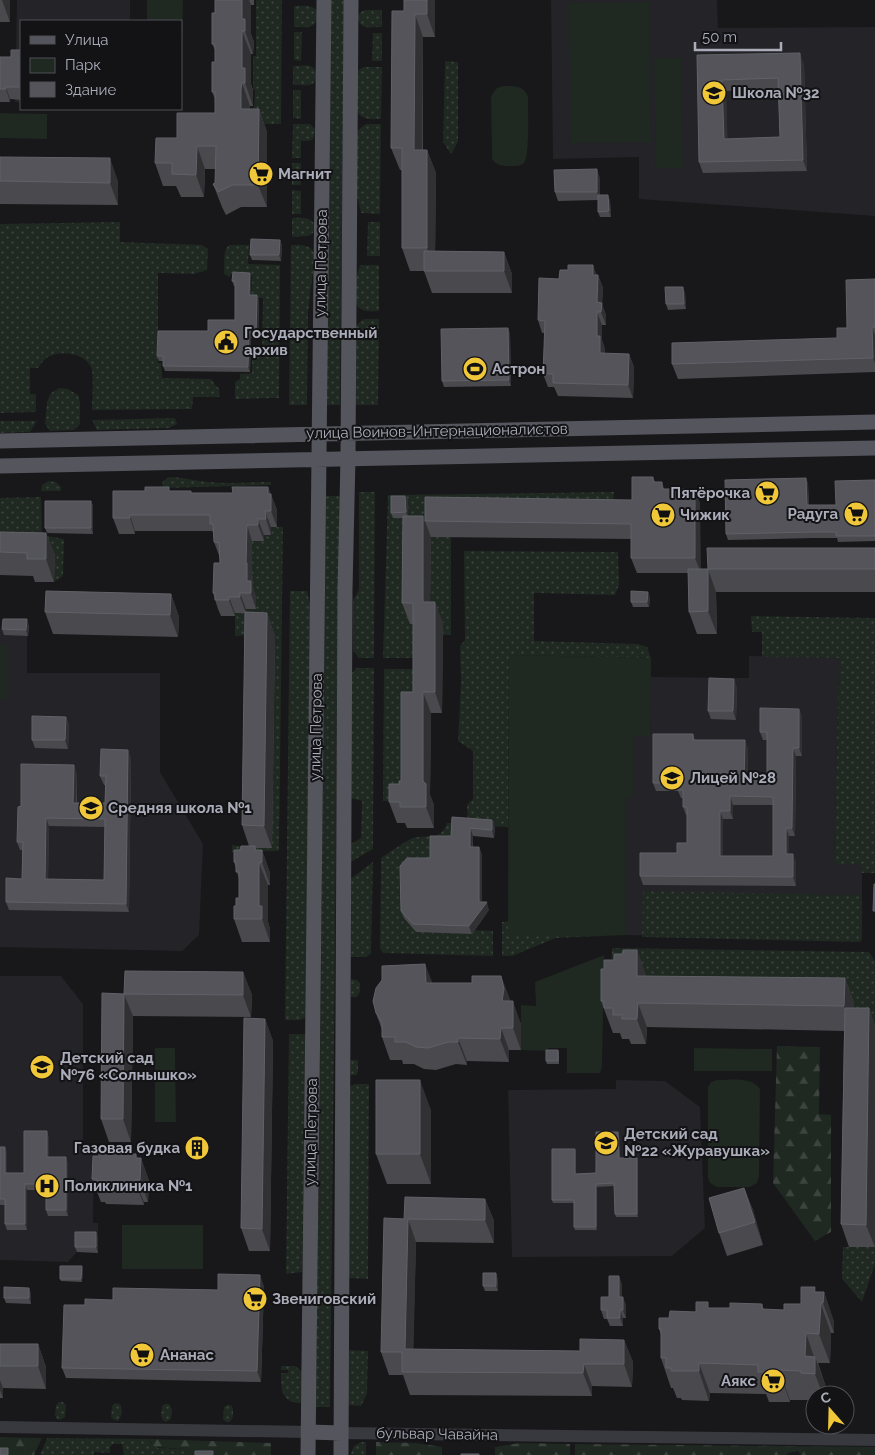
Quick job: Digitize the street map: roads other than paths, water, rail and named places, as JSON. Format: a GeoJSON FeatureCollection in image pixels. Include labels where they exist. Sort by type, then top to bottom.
{"type":"FeatureCollection","features":[{"type":"Feature","properties":{"kind":"main road","name":"улица Петрова"},"geometry":{"type":"LineString","coordinates":[[308,1455],[324,0]]}},
{"type":"Feature","properties":{"kind":"main road","name":"улица Петрова"},"geometry":{"type":"LineString","coordinates":[[341,1455],[345,608],[348,458],[351,0]]}},
{"type":"Feature","properties":{"kind":"main road","name":"улица Воинов-Интернационалистов"},"geometry":{"type":"LineString","coordinates":[[0,441],[875,422]]}},
{"type":"Feature","properties":{"kind":"main road","name":"улица Воинов-Интернационалистов"},"geometry":{"type":"LineString","coordinates":[[0,466],[875,448]]}},
{"type":"Feature","properties":{"kind":"main road","name":"бульвар Чавайна"},"geometry":{"type":"LineString","coordinates":[[309,1432],[342,1433]]}},
{"type":"Feature","properties":{"kind":"street","name":"бульвар Чавайна"},"geometry":{"type":"LineString","coordinates":[[0,1427],[309,1432]]}},
{"type":"Feature","properties":{"kind":"street","name":"бульвар Чавайна"},"geometry":{"type":"LineString","coordinates":[[342,1433],[875,1440]]}},
{"type":"Feature","properties":{"kind":"place","name":"Школа №32"},"geometry":{"type":"Point","coordinates":[714,93]}},
{"type":"Feature","properties":{"kind":"place","name":"Магнит"},"geometry":{"type":"Point","coordinates":[261,174]}},
{"type":"Feature","properties":{"kind":"place","name":"Государственный архив"},"geometry":{"type":"Point","coordinates":[226,342]}},
{"type":"Feature","properties":{"kind":"place","name":"Астрон"},"geometry":{"type":"Point","coordinates":[475,369]}},
{"type":"Feature","properties":{"kind":"place","name":"Пятёрочка"},"geometry":{"type":"Point","coordinates":[767,493]}},
{"type":"Feature","properties":{"kind":"place","name":"Радуга"},"geometry":{"type":"Point","coordinates":[856,514]}},
{"type":"Feature","properties":{"kind":"place","name":"Чижик"},"geometry":{"type":"Point","coordinates":[663,515]}},
{"type":"Feature","properties":{"kind":"place","name":"Лицей №28"},"geometry":{"type":"Point","coordinates":[672,778]}},
{"type":"Feature","properties":{"kind":"place","name":"Средняя школа №1"},"geometry":{"type":"Point","coordinates":[91,808]}},
{"type":"Feature","properties":{"kind":"place","name":"Детский сад №76 «Солнышко»"},"geometry":{"type":"Point","coordinates":[42,1067]}},
{"type":"Feature","properties":{"kind":"place","name":"Детский сад №22 «Журавушка»"},"geometry":{"type":"Point","coordinates":[606,1143]}},
{"type":"Feature","properties":{"kind":"place","name":"Газовая будка"},"geometry":{"type":"Point","coordinates":[197,1148]}},
{"type":"Feature","properties":{"kind":"place","name":"Поликлиника №1"},"geometry":{"type":"Point","coordinates":[47,1186]}},
{"type":"Feature","properties":{"kind":"place","name":"Звениговский"},"geometry":{"type":"Point","coordinates":[255,1299]}},
{"type":"Feature","properties":{"kind":"place","name":"Ананас"},"geometry":{"type":"Point","coordinates":[142,1355]}},
{"type":"Feature","properties":{"kind":"place","name":"Аякс"},"geometry":{"type":"Point","coordinates":[773,1381]}}]}
